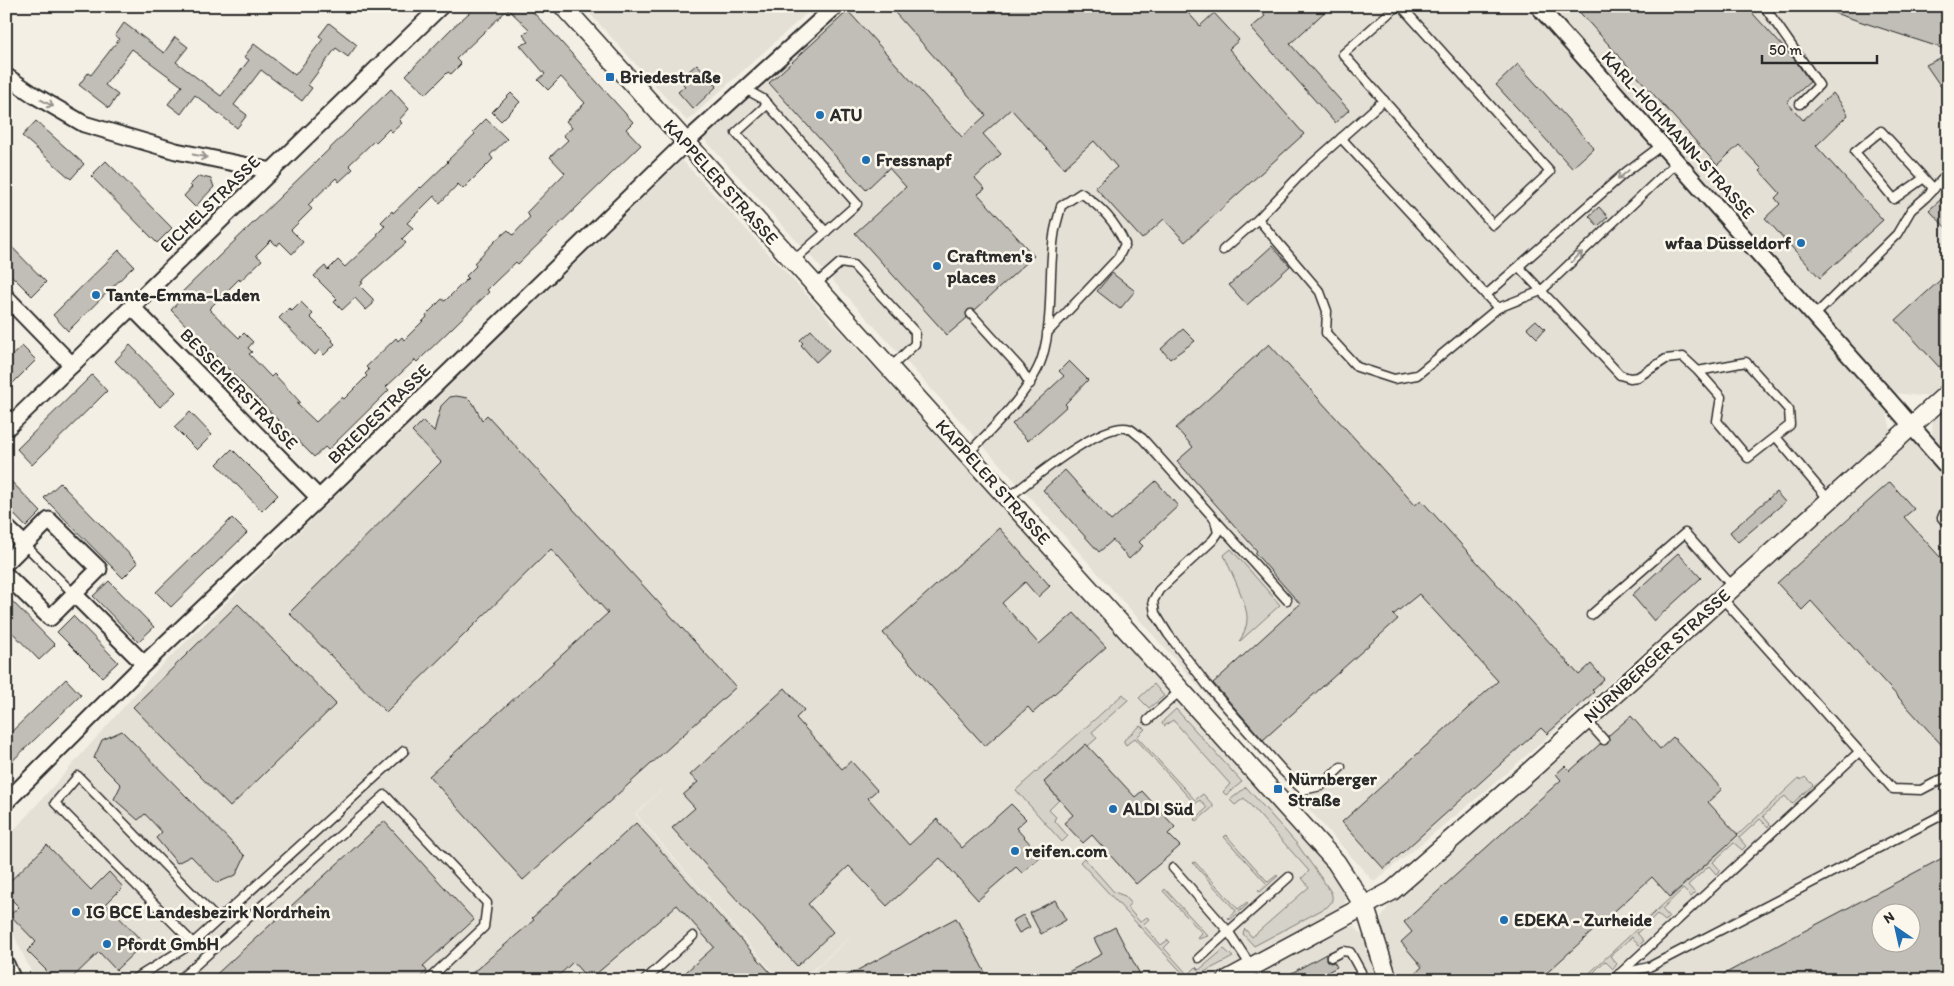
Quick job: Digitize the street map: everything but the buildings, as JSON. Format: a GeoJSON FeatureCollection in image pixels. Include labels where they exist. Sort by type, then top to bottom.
{"type":"FeatureCollection","features":[{"type":"Feature","properties":{"kind":"street","name":"EICHELSTRASSE"},"geometry":{"type":"LineString","coordinates":[[6,429],[441,6]]}},
{"type":"Feature","properties":{"kind":"street","name":"BRIEDESTRASSE"},"geometry":{"type":"LineString","coordinates":[[6,802],[144,664],[319,498],[685,143],[836,6]]}},
{"type":"Feature","properties":{"kind":"street","name":"KARL-HOHMANN-STRASSE"},"geometry":{"type":"LineString","coordinates":[[1538,6],[1948,468]]}},
{"type":"Feature","properties":{"kind":"street","name":"KAPPELER STRASSE"},"geometry":{"type":"LineString","coordinates":[[568,8],[685,143],[1336,862],[1365,907],[1388,980]]}},
{"type":"Feature","properties":{"kind":"street"},"geometry":{"type":"LineString","coordinates":[[6,76],[34,95],[84,124],[176,150],[272,171]]}},
{"type":"Feature","properties":{"kind":"street"},"geometry":{"type":"LineString","coordinates":[[6,297],[72,365]]}},
{"type":"Feature","properties":{"kind":"street","name":"BESSEMERSTRASSE"},"geometry":{"type":"LineString","coordinates":[[132,307],[319,498]]}},
{"type":"Feature","properties":{"kind":"street","name":"NÜRNBERGER STRASSE"},"geometry":{"type":"LineString","coordinates":[[1227,980],[1392,891],[1728,593],[1948,393]]}},
{"type":"Feature","properties":{"kind":"street"},"geometry":{"type":"LineString","coordinates":[[6,563],[49,520],[99,569],[50,618],[6,575]]}},
{"type":"Feature","properties":{"kind":"street"},"geometry":{"type":"LineString","coordinates":[[6,526],[25,545]]}},
{"type":"Feature","properties":{"kind":"street"},"geometry":{"type":"LineString","coordinates":[[74,594],[144,664]]}},
{"type":"Feature","properties":{"kind":"street"},"geometry":{"type":"LineString","coordinates":[[6,964],[13,980]]}},
{"type":"Feature","properties":{"kind":"lane"},"geometry":{"type":"LineString","coordinates":[[1397,6],[1343,54],[1493,225],[1550,172],[1401,6]]}},
{"type":"Feature","properties":{"kind":"lane"},"geometry":{"type":"LineString","coordinates":[[1764,6],[1819,85],[1800,104]]}},
{"type":"Feature","properties":{"kind":"lane"},"geometry":{"type":"LineString","coordinates":[[745,90],[763,99],[768,104],[857,204],[793,261]]}},
{"type":"Feature","properties":{"kind":"lane"},"geometry":{"type":"LineString","coordinates":[[1223,250],[1258,219],[1305,170],[1384,100]]}},
{"type":"Feature","properties":{"kind":"lane"},"geometry":{"type":"LineString","coordinates":[[768,104],[736,132],[826,232]]}},
{"type":"Feature","properties":{"kind":"lane"},"geometry":{"type":"LineString","coordinates":[[1924,178],[1894,199],[1855,152],[1881,131],[1924,178],[1934,189]]}},
{"type":"Feature","properties":{"kind":"lane"},"geometry":{"type":"LineString","coordinates":[[1341,138],[1498,308]]}},
{"type":"Feature","properties":{"kind":"lane"},"geometry":{"type":"LineString","coordinates":[[1486,295],[1626,172],[1662,145]]}},
{"type":"Feature","properties":{"kind":"lane"},"geometry":{"type":"LineString","coordinates":[[1258,219],[1320,292],[1327,311],[1326,333],[1357,367],[1394,379],[1417,375],[1498,308],[1541,291],[1677,162]]}},
{"type":"Feature","properties":{"kind":"lane"},"geometry":{"type":"LineString","coordinates":[[1814,316],[1897,234],[1911,210],[1948,173]]}},
{"type":"Feature","properties":{"kind":"lane"},"geometry":{"type":"LineString","coordinates":[[968,454],[1030,384],[1042,358],[1047,333],[1054,235],[1061,206],[1081,193],[1100,206],[1118,227],[1125,244],[1118,258],[1047,333]]}},
{"type":"Feature","properties":{"kind":"lane"},"geometry":{"type":"LineString","coordinates":[[815,285],[840,263],[853,265],[915,332],[915,344],[890,368]]}},
{"type":"Feature","properties":{"kind":"lane"},"geometry":{"type":"LineString","coordinates":[[1519,267],[1620,375],[1630,378],[1638,377],[1666,358],[1683,357],[1721,397],[1717,421],[1748,458],[1790,425],[1789,410],[1746,362],[1698,371]]}},
{"type":"Feature","properties":{"kind":"lane"},"geometry":{"type":"LineString","coordinates":[[971,314],[1020,368],[1030,384]]}},
{"type":"Feature","properties":{"kind":"lane"},"geometry":{"type":"LineString","coordinates":[[1008,498],[1080,445],[1112,429],[1129,429],[1142,438],[1287,600]]}},
{"type":"Feature","properties":{"kind":"lane"},"geometry":{"type":"LineString","coordinates":[[1776,437],[1829,500]]}},
{"type":"Feature","properties":{"kind":"lane"},"geometry":{"type":"LineString","coordinates":[[1948,503],[1942,518],[1948,525]]}},
{"type":"Feature","properties":{"kind":"lane"},"geometry":{"type":"LineString","coordinates":[[1216,520],[1218,533],[1213,540],[1159,590],[1153,601],[1155,614],[1207,685],[1282,771],[1302,790],[1321,786],[1341,767]]}},
{"type":"Feature","properties":{"kind":"lane"},"geometry":{"type":"LineString","coordinates":[[1591,615],[1685,533],[1728,593],[1859,752],[1893,788],[1921,790],[1948,776]]}},
{"type":"Feature","properties":{"kind":"lane"},"geometry":{"type":"LineString","coordinates":[[25,545],[74,594]]}},
{"type":"Feature","properties":{"kind":"lane"},"geometry":{"type":"LineString","coordinates":[[1148,720],[1181,690]]}},
{"type":"Feature","properties":{"kind":"lane"},"geometry":{"type":"LineString","coordinates":[[1586,720],[1604,740]]}},
{"type":"Feature","properties":{"kind":"lane"},"geometry":{"type":"LineString","coordinates":[[133,980],[193,943],[404,750]]}},
{"type":"Feature","properties":{"kind":"lane"},"geometry":{"type":"LineString","coordinates":[[1616,977],[1859,752]]}},
{"type":"Feature","properties":{"kind":"lane"},"geometry":{"type":"LineString","coordinates":[[193,943],[55,804],[78,776],[218,920]]}},
{"type":"Feature","properties":{"kind":"lane"},"geometry":{"type":"LineString","coordinates":[[179,980],[386,795],[487,902],[484,928],[428,980]]}},
{"type":"Feature","properties":{"kind":"lane"},"geometry":{"type":"LineString","coordinates":[[1616,977],[1649,967],[1948,812]]}},
{"type":"Feature","properties":{"kind":"lane"},"geometry":{"type":"LineString","coordinates":[[1173,868],[1228,932],[1251,966]]}},
{"type":"Feature","properties":{"kind":"lane"},"geometry":{"type":"LineString","coordinates":[[1199,958],[1288,877]]}},
{"type":"Feature","properties":{"kind":"lane"},"geometry":{"type":"LineString","coordinates":[[645,980],[693,936]]}},
{"type":"Feature","properties":{"kind":"lane"},"geometry":{"type":"LineString","coordinates":[[1331,957],[1343,951],[1350,952],[1361,972],[1361,980]]}},
{"type":"Feature","properties":{"kind":"shaded area"},"geometry":{"type":"Polygon","coordinates":[[[583,6],[815,6],[687,121],[583,6]]]}},
{"type":"Feature","properties":{"kind":"shaded area"},"geometry":{"type":"Polygon","coordinates":[[[849,6],[1529,6],[1884,400],[1892,435],[1487,790],[1374,882],[1043,512],[704,139],[849,6]]]}},
{"type":"Feature","properties":{"kind":"shaded area"},"geometry":{"type":"Polygon","coordinates":[[[1545,6],[1948,6],[1948,384],[1930,397],[1894,393],[1545,6]]]}},
{"type":"Feature","properties":{"kind":"shaded area"},"geometry":{"type":"Polygon","coordinates":[[[682,160],[1313,842],[1348,896],[1339,913],[1214,980],[803,980],[867,922],[801,980],[780,980],[636,814],[671,781],[635,814],[779,980],[35,980],[6,918],[6,839],[154,673],[682,160]]]}},
{"type":"Feature","properties":{"kind":"shaded area"},"geometry":{"type":"Polygon","coordinates":[[[1948,401],[1948,457],[1932,440],[1933,413],[1948,401]]]}},
{"type":"Feature","properties":{"kind":"shaded area"},"geometry":{"type":"Polygon","coordinates":[[[1912,440],[1923,445],[1948,475],[1948,980],[1392,980],[1376,928],[1392,899],[1896,443],[1912,440]]]}},
{"type":"Feature","properties":{"kind":"shaded area"},"geometry":{"type":"Polygon","coordinates":[[[1231,549],[1280,605],[1239,642],[1246,625],[1247,613],[1224,555],[1231,549]]]}},
{"type":"Feature","properties":{"kind":"shaded area"},"geometry":{"type":"Polygon","coordinates":[[[1154,684],[1164,696],[1149,708],[1139,698],[1154,684]]]}},
{"type":"Feature","properties":{"kind":"shaded area"},"geometry":{"type":"Polygon","coordinates":[[[1123,694],[1128,700],[1092,732],[1097,738],[1088,746],[1086,744],[1044,782],[1059,800],[1049,810],[1056,817],[1054,820],[1068,836],[1062,842],[1016,790],[1123,694]]]}},
{"type":"Feature","properties":{"kind":"shaded area"},"geometry":{"type":"Polygon","coordinates":[[[1176,709],[1242,782],[1226,795],[1223,792],[1230,784],[1173,720],[1164,726],[1162,724],[1176,709]]]}},
{"type":"Feature","properties":{"kind":"shaded area"},"geometry":{"type":"Polygon","coordinates":[[[1140,726],[1145,729],[1137,737],[1195,800],[1203,794],[1213,805],[1197,821],[1194,820],[1207,808],[1200,800],[1186,811],[1193,802],[1135,738],[1126,745],[1124,742],[1140,726]]]}},
{"type":"Feature","properties":{"kind":"shaded area"},"geometry":{"type":"Polygon","coordinates":[[[1805,777],[1813,785],[1792,804],[1785,796],[1763,816],[1770,824],[1768,827],[1760,819],[1739,838],[1746,846],[1742,850],[1734,843],[1713,862],[1720,870],[1716,874],[1709,866],[1688,885],[1695,893],[1691,897],[1683,889],[1662,909],[1669,917],[1665,921],[1657,914],[1637,933],[1644,941],[1639,945],[1632,937],[1610,956],[1617,964],[1613,969],[1605,961],[1586,980],[1582,980],[1799,778],[1801,780],[1805,777]]]}},
{"type":"Feature","properties":{"kind":"shaded area"},"geometry":{"type":"Polygon","coordinates":[[[1246,787],[1297,844],[1332,896],[1332,901],[1327,907],[1254,946],[1243,934],[1244,930],[1252,937],[1309,887],[1302,878],[1309,871],[1244,798],[1235,805],[1230,800],[1246,787]]]}},
{"type":"Feature","properties":{"kind":"shaded area"},"geometry":{"type":"Polygon","coordinates":[[[1226,835],[1268,882],[1278,876],[1260,892],[1258,891],[1266,883],[1224,837],[1226,835]]]}},
{"type":"Feature","properties":{"kind":"shaded area"},"geometry":{"type":"Polygon","coordinates":[[[1084,858],[1114,892],[1125,896],[1131,903],[1127,907],[1140,922],[1147,917],[1149,919],[1143,925],[1161,945],[1168,940],[1170,942],[1164,948],[1188,975],[1196,967],[1199,970],[1224,949],[1233,957],[1189,980],[1080,862],[1084,858]]]}},
{"type":"Feature","properties":{"kind":"shaded area"},"geometry":{"type":"Polygon","coordinates":[[[1195,862],[1238,909],[1247,902],[1248,904],[1230,920],[1228,918],[1236,911],[1193,863],[1195,862]]]}},
{"type":"Feature","properties":{"kind":"shaded area"},"geometry":{"type":"Polygon","coordinates":[[[1165,889],[1208,936],[1197,938],[1202,933],[1163,891],[1165,889]]]}},
{"type":"Feature","properties":{"kind":"shaded area"},"geometry":{"type":"Polygon","coordinates":[[[1354,926],[1372,945],[1381,980],[1237,980],[1327,931],[1354,926]]]}},
{"type":"Feature","properties":{"kind":"place","name":"Briedestraße"},"geometry":{"type":"Point","coordinates":[610,77]}},
{"type":"Feature","properties":{"kind":"place","name":"ATU"},"geometry":{"type":"Point","coordinates":[820,115]}},
{"type":"Feature","properties":{"kind":"place","name":"Fressnapf"},"geometry":{"type":"Point","coordinates":[866,160]}},
{"type":"Feature","properties":{"kind":"place","name":"wfaa Düsseldorf"},"geometry":{"type":"Point","coordinates":[1801,243]}},
{"type":"Feature","properties":{"kind":"place","name":"Craftmen's places"},"geometry":{"type":"Point","coordinates":[937,266]}},
{"type":"Feature","properties":{"kind":"place","name":"Tante-Emma-Laden"},"geometry":{"type":"Point","coordinates":[96,295]}},
{"type":"Feature","properties":{"kind":"place","name":"Nürnberger Straße"},"geometry":{"type":"Point","coordinates":[1278,789]}},
{"type":"Feature","properties":{"kind":"place","name":"ALDI Süd"},"geometry":{"type":"Point","coordinates":[1113,809]}},
{"type":"Feature","properties":{"kind":"place","name":"reifen.com"},"geometry":{"type":"Point","coordinates":[1015,851]}},
{"type":"Feature","properties":{"kind":"place","name":"IG BCE Landesbezirk Nordrhein"},"geometry":{"type":"Point","coordinates":[76,912]}},
{"type":"Feature","properties":{"kind":"place","name":"EDEKA - Zurheide"},"geometry":{"type":"Point","coordinates":[1504,920]}},
{"type":"Feature","properties":{"kind":"place","name":"Pfordt GmbH"},"geometry":{"type":"Point","coordinates":[107,944]}}]}
